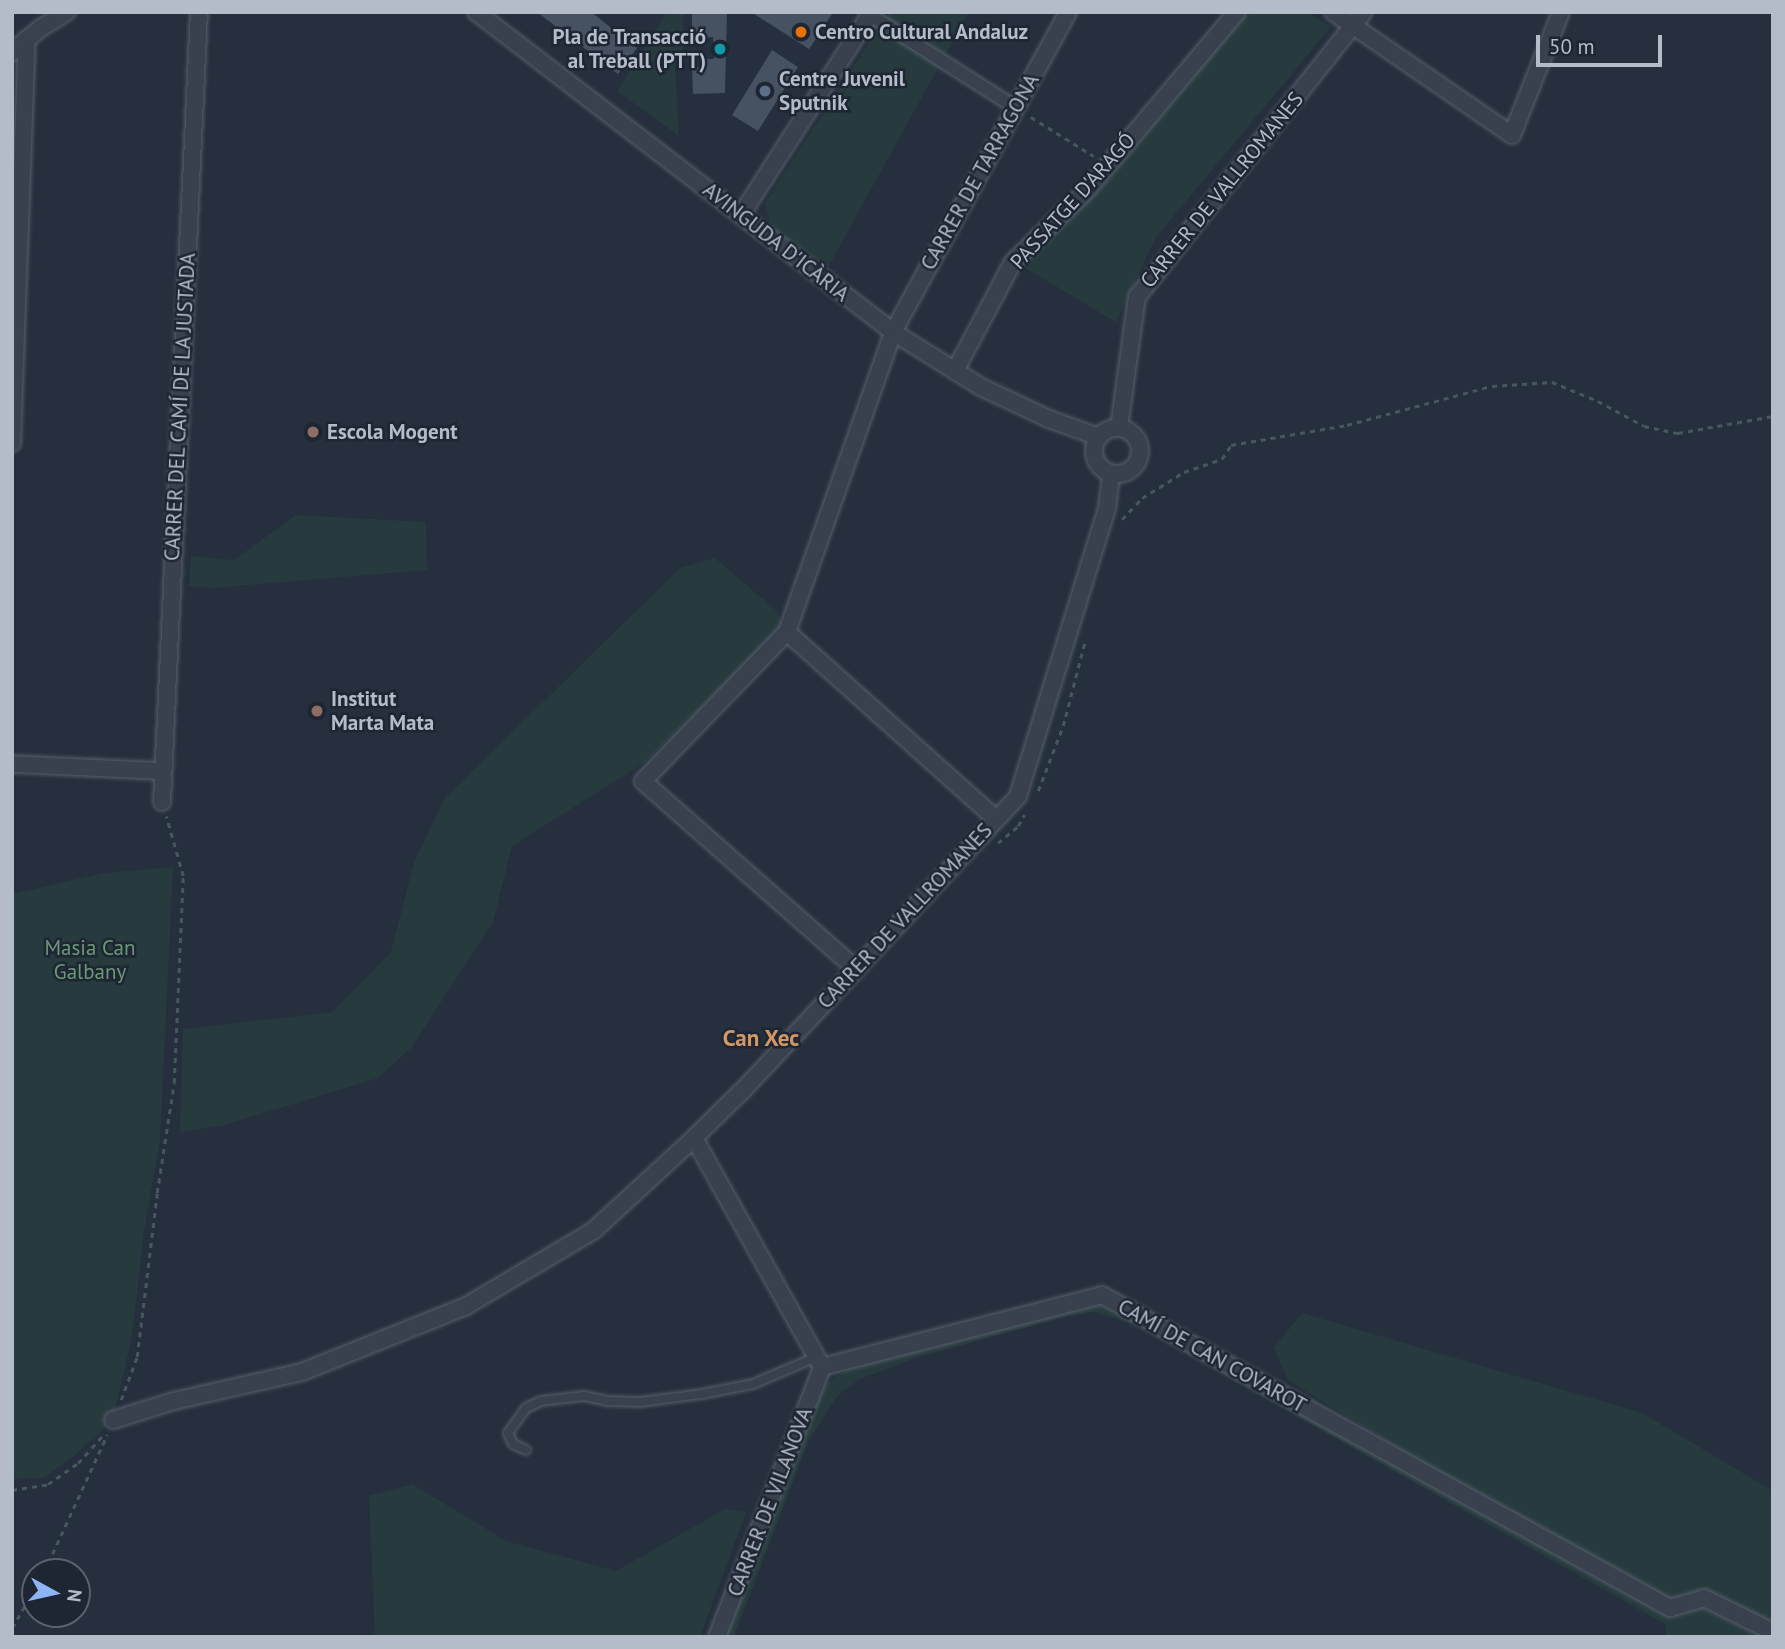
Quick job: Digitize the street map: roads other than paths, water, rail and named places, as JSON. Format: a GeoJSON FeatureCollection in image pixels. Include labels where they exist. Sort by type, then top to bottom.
{"type":"FeatureCollection","features":[{"type":"Feature","properties":{"kind":"street"},"geometry":{"type":"LineString","coordinates":[[12,52],[67,12]]}},
{"type":"Feature","properties":{"kind":"street","name":"CARRER DEL CAMÍ DE LA JUSTADA"},"geometry":{"type":"LineString","coordinates":[[162,802],[199,12]]}},
{"type":"Feature","properties":{"kind":"street","name":"AVINGUDA D'ICÀRIA"},"geometry":{"type":"LineString","coordinates":[[476,12],[893,332],[981,387],[1049,419],[1099,437]]}},
{"type":"Feature","properties":{"kind":"street","name":"CARRER DE TARRAGONA"},"geometry":{"type":"LineString","coordinates":[[787,632],[893,332],[1068,12]]}},
{"type":"Feature","properties":{"kind":"street","name":"PASSATGE D'ARAGÓ"},"geometry":{"type":"LineString","coordinates":[[955,371],[1013,262],[1108,165],[1237,12]]}},
{"type":"Feature","properties":{"kind":"street"},"geometry":{"type":"LineString","coordinates":[[1333,12],[1512,135],[1560,12]]}},
{"type":"Feature","properties":{"kind":"street","name":"CARRER DE VALLROMANES"},"geometry":{"type":"LineString","coordinates":[[1119,428],[1137,297],[1364,12]]}},
{"type":"Feature","properties":{"kind":"street"},"geometry":{"type":"LineString","coordinates":[[741,215],[871,13],[1016,108]]}},
{"type":"Feature","properties":{"kind":"street"},"geometry":{"type":"LineString","coordinates":[[12,443],[27,39]]}},
{"type":"Feature","properties":{"kind":"street"},"geometry":{"type":"LineString","coordinates":[[1119,428],[1126,430],[1137,440],[1140,455],[1137,462],[1126,472],[1111,474],[1098,466],[1093,451],[1099,437],[1111,429],[1119,428]]}},
{"type":"Feature","properties":{"kind":"street","name":"CARRER DE VALLROMANES"},"geometry":{"type":"LineString","coordinates":[[113,1420],[174,1401],[302,1372],[466,1306],[593,1231],[694,1138],[745,1088],[1018,796],[1107,508],[1111,474]]}},
{"type":"Feature","properties":{"kind":"street"},"geometry":{"type":"LineString","coordinates":[[856,969],[643,781],[787,632],[996,819]]}},
{"type":"Feature","properties":{"kind":"street"},"geometry":{"type":"LineString","coordinates":[[12,764],[163,771]]}},
{"type":"Feature","properties":{"kind":"street"},"geometry":{"type":"LineString","coordinates":[[694,1138],[819,1362]]}},
{"type":"Feature","properties":{"kind":"street","name":"CAMÍ DE CAN COVAROT"},"geometry":{"type":"LineString","coordinates":[[819,1362],[1102,1295],[1670,1608],[1704,1598],[1773,1632]]}},
{"type":"Feature","properties":{"kind":"street","name":"CARRER DE VILANOVA"},"geometry":{"type":"LineString","coordinates":[[718,1637],[819,1362]]}},
{"type":"Feature","properties":{"kind":"lane"},"geometry":{"type":"LineString","coordinates":[[527,1450],[513,1444],[508,1433],[526,1408],[541,1401],[584,1396],[608,1401],[640,1402],[713,1392],[753,1384],[819,1362]]}},
{"type":"Feature","properties":{"kind":"place","name":"Centro Cultural Andaluz"},"geometry":{"type":"Point","coordinates":[801,32]}},
{"type":"Feature","properties":{"kind":"place","name":"Pla de Transacció al Treball (PTT)"},"geometry":{"type":"Point","coordinates":[720,49]}},
{"type":"Feature","properties":{"kind":"place","name":"Centre Juvenil Sputnik"},"geometry":{"type":"Point","coordinates":[765,91]}},
{"type":"Feature","properties":{"kind":"place","name":"Escola Mogent"},"geometry":{"type":"Point","coordinates":[313,432]}},
{"type":"Feature","properties":{"kind":"place","name":"Institut Marta Mata"},"geometry":{"type":"Point","coordinates":[317,711]}},
{"type":"Feature","properties":{"kind":"district","name":"Can Xec"},"geometry":{"type":"Point","coordinates":[761,1038]}},
{"type":"Feature","properties":{"kind":"park label","name":"Masia Can Galbany"},"geometry":{"type":"Point","coordinates":[90,960]}}]}
